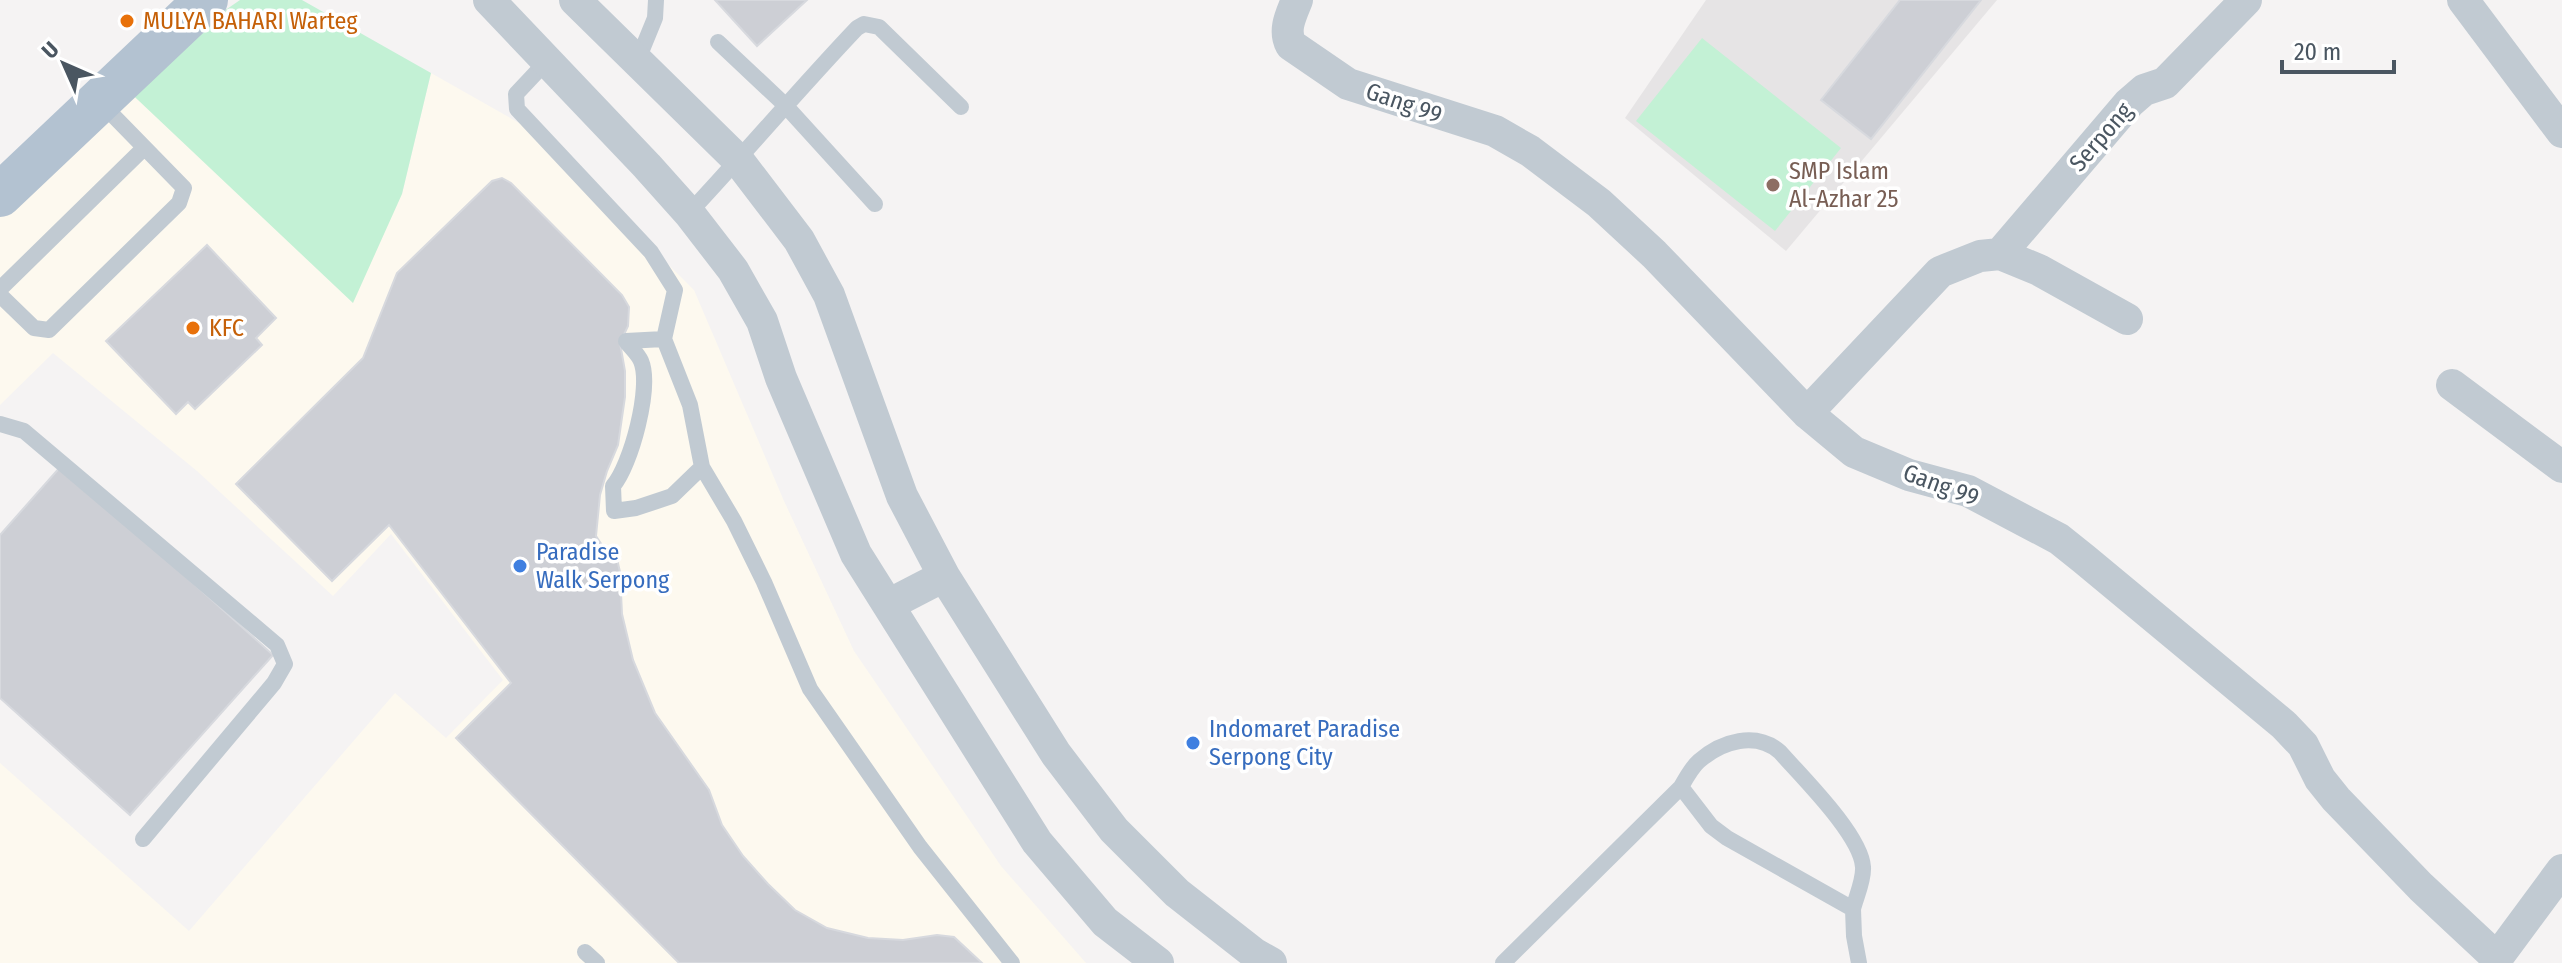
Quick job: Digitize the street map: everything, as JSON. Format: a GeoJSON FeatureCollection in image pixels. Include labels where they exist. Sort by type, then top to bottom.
{"type":"FeatureCollection","features":[{"type":"Feature","properties":{"kind":"main road"},"geometry":{"type":"LineString","coordinates":[[0,195],[206,0]]}},
{"type":"Feature","properties":{"kind":"street"},"geometry":{"type":"LineString","coordinates":[[489,0],[689,213],[733,270],[762,321],[797,418],[856,554],[1037,842],[1105,922],[1158,963]]}},
{"type":"Feature","properties":{"kind":"street"},"geometry":{"type":"LineString","coordinates":[[575,0],[738,160],[799,240],[829,295],[902,496],[944,576],[1056,754],[1114,830],[1177,893],[1271,963]]}},
{"type":"Feature","properties":{"kind":"street","name":"Gang 99"},"geometry":{"type":"LineString","coordinates":[[1297,0],[1287,28],[1291,45],[1348,84],[1495,131],[1530,151],[1599,203],[1654,254],[1807,413],[1854,452],[1909,475],[1968,491],[2059,539],[2284,725],[2303,745],[2320,779],[2336,799],[2421,887],[2498,960],[2562,870]]}},
{"type":"Feature","properties":{"kind":"street","name":"Serpong"},"geometry":{"type":"LineString","coordinates":[[2000,254],[2129,103],[2144,90],[2165,83],[2173,76],[2246,0]]}},
{"type":"Feature","properties":{"kind":"street"},"geometry":{"type":"LineString","coordinates":[[2463,0],[2562,132]]}},
{"type":"Feature","properties":{"kind":"street"},"geometry":{"type":"LineString","coordinates":[[1807,413],[1940,272],[1980,256],[2000,254],[2051,276],[2127,319]]}},
{"type":"Feature","properties":{"kind":"street"},"geometry":{"type":"LineString","coordinates":[[2452,385],[2562,467]]}},
{"type":"Feature","properties":{"kind":"street"},"geometry":{"type":"LineString","coordinates":[[888,605],[944,576]]}},
{"type":"Feature","properties":{"kind":"lane"},"geometry":{"type":"LineString","coordinates":[[637,62],[655,18],[656,0]]}},
{"type":"Feature","properties":{"kind":"lane"},"geometry":{"type":"LineString","coordinates":[[689,213],[784,104],[857,28],[871,24],[879,27],[961,107]]}},
{"type":"Feature","properties":{"kind":"lane"},"geometry":{"type":"LineString","coordinates":[[718,42],[784,104],[875,204]]}},
{"type":"Feature","properties":{"kind":"lane"},"geometry":{"type":"LineString","coordinates":[[547,61],[516,94],[517,109],[651,252],[675,290],[664,339],[690,405],[702,467],[734,521],[810,689],[920,847],[1012,963]]}},
{"type":"Feature","properties":{"kind":"lane"},"geometry":{"type":"LineString","coordinates":[[99,102],[184,188],[179,203],[49,330],[34,328],[0,292],[144,148]]}},
{"type":"Feature","properties":{"kind":"lane"},"geometry":{"type":"LineString","coordinates":[[664,339],[626,341],[642,362],[643,399],[622,476],[613,486],[614,511],[636,508],[672,496],[702,467]]}},
{"type":"Feature","properties":{"kind":"lane"},"geometry":{"type":"LineString","coordinates":[[0,424],[24,431],[36,441],[277,645],[285,664],[274,683],[143,839]]}},
{"type":"Feature","properties":{"kind":"lane"},"geometry":{"type":"LineString","coordinates":[[1503,963],[1681,787],[1697,763],[1714,750],[1755,739],[1769,742],[1780,752],[1844,826],[1855,845],[1863,868],[1853,909],[1859,963]]}},
{"type":"Feature","properties":{"kind":"lane"},"geometry":{"type":"LineString","coordinates":[[1681,787],[1711,826],[1727,838],[1853,909]]}},
{"type":"Feature","properties":{"kind":"shaded area","name":"SMP Islam Al-Azhar 25"},"geometry":{"type":"Polygon","coordinates":[[[1706,0],[1997,0],[1786,251],[1625,118],[1706,0]]]}},
{"type":"Feature","properties":{"kind":"shaded area"},"geometry":{"type":"Polygon","coordinates":[[[431,73],[535,132],[694,290],[784,501],[854,651],[1001,866],[1086,963],[0,963],[0,763],[189,931],[395,693],[446,738],[503,680],[391,534],[333,596],[197,471],[53,353],[0,405],[0,204],[120,83],[402,194],[431,73]]]}},
{"type":"Feature","properties":{"kind":"green space"},"geometry":{"type":"Polygon","coordinates":[[[240,0],[302,0],[431,73],[402,194],[353,303],[120,83],[240,0]]]}},
{"type":"Feature","properties":{"kind":"green space"},"geometry":{"type":"Polygon","coordinates":[[[1702,38],[1841,148],[1775,231],[1636,121],[1702,38]]]}},
{"type":"Feature","properties":{"kind":"building"},"geometry":{"type":"Polygon","coordinates":[[[715,0],[807,0],[757,46],[715,0]]]}},
{"type":"Feature","properties":{"kind":"building"},"geometry":{"type":"Polygon","coordinates":[[[1900,0],[1981,0],[1871,139],[1821,100],[1900,0]]]}},
{"type":"Feature","properties":{"kind":"building","name":"Paradise Walk Serpong"},"geometry":{"type":"Polygon","coordinates":[[[502,178],[511,183],[622,295],[629,307],[628,326],[620,343],[625,397],[618,445],[600,495],[596,536],[617,559],[622,614],[633,660],[655,713],[709,790],[722,825],[743,856],[768,884],[795,910],[827,928],[868,938],[903,940],[937,935],[954,937],[982,963],[679,963],[456,738],[511,683],[389,525],[332,581],[236,484],[363,358],[397,273],[492,181],[502,178]]]}},
{"type":"Feature","properties":{"kind":"building","name":"KFC"},"geometry":{"type":"Polygon","coordinates":[[[207,245],[276,318],[256,338],[262,345],[195,409],[188,402],[176,414],[106,341],[207,245]]]}},
{"type":"Feature","properties":{"kind":"building"},"geometry":{"type":"Polygon","coordinates":[[[62,465],[273,655],[130,815],[0,698],[0,535],[62,465]]]}},
{"type":"Feature","properties":{"kind":"place","name":"MULYA BAHARI Warteg"},"geometry":{"type":"Point","coordinates":[127,21]}},
{"type":"Feature","properties":{"kind":"place","name":"SMP Islam Al-Azhar 25"},"geometry":{"type":"Point","coordinates":[1773,185]}},
{"type":"Feature","properties":{"kind":"place","name":"KFC"},"geometry":{"type":"Point","coordinates":[193,328]}},
{"type":"Feature","properties":{"kind":"place","name":"Paradise Walk Serpong"},"geometry":{"type":"Point","coordinates":[520,566]}},
{"type":"Feature","properties":{"kind":"place","name":"Indomaret Paradise Serpong City"},"geometry":{"type":"Point","coordinates":[1193,743]}}]}
